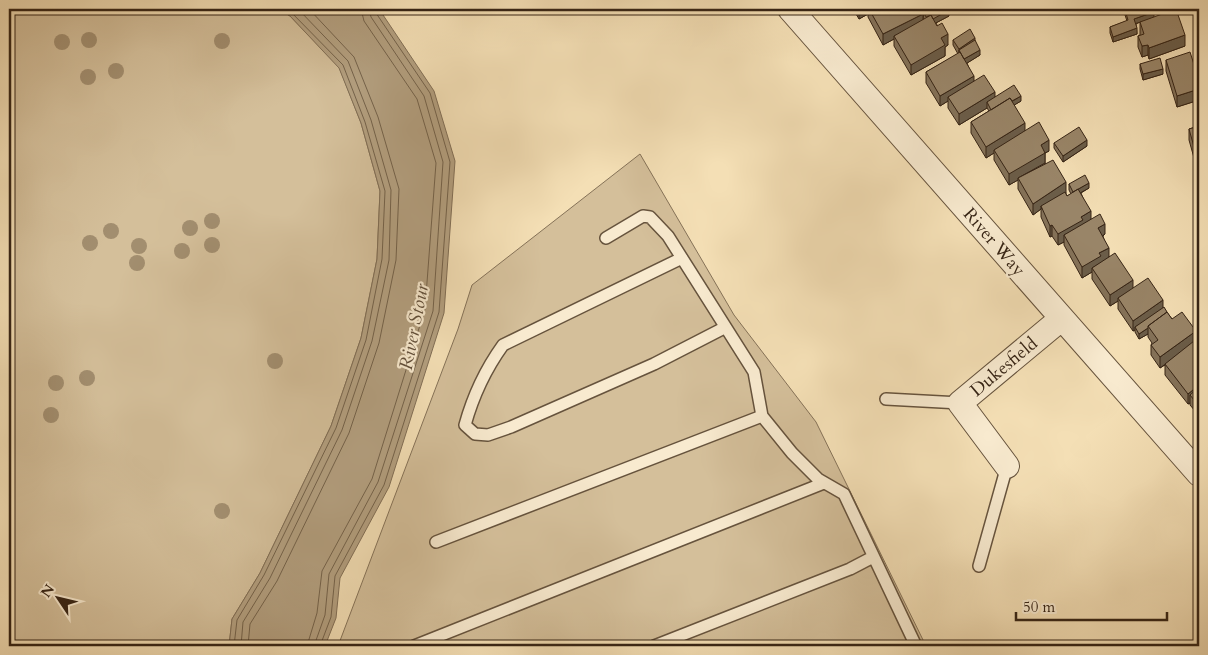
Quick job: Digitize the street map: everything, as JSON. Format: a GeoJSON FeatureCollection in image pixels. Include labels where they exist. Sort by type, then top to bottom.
{"type":"FeatureCollection","features":[{"type":"Feature","properties":{"kind":"street","name":"River Way"},"geometry":{"type":"LineString","coordinates":[[790,9],[1199,474]]}},
{"type":"Feature","properties":{"kind":"street","name":"Dukesfield"},"geometry":{"type":"LineString","coordinates":[[1007,466],[960,403],[1061,319]]}},
{"type":"Feature","properties":{"kind":"lane"},"geometry":{"type":"LineString","coordinates":[[606,238],[643,216],[650,217],[668,236],[724,328],[754,372],[762,416],[792,454],[824,483],[844,494],[916,646]]}},
{"type":"Feature","properties":{"kind":"lane"},"geometry":{"type":"LineString","coordinates":[[682,258],[503,345],[488,366],[480,383],[466,425],[475,434],[488,435],[511,427],[654,364],[724,328]]}},
{"type":"Feature","properties":{"kind":"lane"},"geometry":{"type":"LineString","coordinates":[[886,399],[960,403]]}},
{"type":"Feature","properties":{"kind":"lane"},"geometry":{"type":"LineString","coordinates":[[436,542],[762,416]]}},
{"type":"Feature","properties":{"kind":"lane"},"geometry":{"type":"LineString","coordinates":[[979,566],[1007,466]]}},
{"type":"Feature","properties":{"kind":"lane"},"geometry":{"type":"LineString","coordinates":[[414,646],[824,483]]}},
{"type":"Feature","properties":{"kind":"lane"},"geometry":{"type":"LineString","coordinates":[[654,646],[850,569],[874,557]]}},
{"type":"Feature","properties":{"kind":"shaded area"},"geometry":{"type":"Polygon","coordinates":[[[9,9],[278,9],[290,16],[339,67],[361,123],[380,191],[377,259],[361,338],[331,426],[260,573],[232,619],[229,646],[9,646],[9,9]]]}},
{"type":"Feature","properties":{"kind":"shaded area"},"geometry":{"type":"Polygon","coordinates":[[[640,154],[734,315],[816,422],[926,646],[338,646],[458,329],[472,285],[640,154]]]}},
{"type":"Feature","properties":{"kind":"water","name":"River Stour"},"geometry":{"type":"Polygon","coordinates":[[[278,9],[379,9],[434,91],[455,161],[444,313],[389,487],[340,578],[336,618],[325,646],[229,646],[232,619],[260,573],[331,426],[361,338],[377,259],[380,191],[361,123],[339,68],[290,16],[278,9]]]}},
{"type":"Feature","properties":{"kind":"building"},"geometry":{"type":"Polygon","coordinates":[[[869,9],[921,9],[923,14],[883,34],[869,9]]]}},
{"type":"Feature","properties":{"kind":"building"},"geometry":{"type":"Polygon","coordinates":[[[931,9],[949,10],[933,19],[931,15],[926,17],[924,13],[931,9]]]}},
{"type":"Feature","properties":{"kind":"building"},"geometry":{"type":"Polygon","coordinates":[[[1153,9],[1154,12],[1134,19],[1137,28],[1113,37],[1110,27],[1128,20],[1125,10],[1153,9]]]}},
{"type":"Feature","properties":{"kind":"building"},"geometry":{"type":"Polygon","coordinates":[[[1176,9],[1185,35],[1149,48],[1148,45],[1142,46],[1138,36],[1144,34],[1140,22],[1176,9]]]}},
{"type":"Feature","properties":{"kind":"building"},"geometry":{"type":"Polygon","coordinates":[[[931,15],[937,26],[942,23],[948,34],[941,38],[945,45],[911,65],[894,36],[931,15]]]}},
{"type":"Feature","properties":{"kind":"building"},"geometry":{"type":"Polygon","coordinates":[[[970,29],[975,38],[959,49],[953,40],[970,29]]]}},
{"type":"Feature","properties":{"kind":"building"},"geometry":{"type":"Polygon","coordinates":[[[975,40],[980,50],[964,59],[959,50],[975,40]]]}},
{"type":"Feature","properties":{"kind":"building"},"geometry":{"type":"Polygon","coordinates":[[[960,52],[974,76],[940,96],[926,72],[960,52]]]}},
{"type":"Feature","properties":{"kind":"building"},"geometry":{"type":"Polygon","coordinates":[[[1190,52],[1199,80],[1199,89],[1177,96],[1166,60],[1190,52]]]}},
{"type":"Feature","properties":{"kind":"building"},"geometry":{"type":"Polygon","coordinates":[[[1160,58],[1163,69],[1143,74],[1140,64],[1160,58]]]}},
{"type":"Feature","properties":{"kind":"building"},"geometry":{"type":"Polygon","coordinates":[[[984,75],[995,92],[959,114],[948,97],[984,75]]]}},
{"type":"Feature","properties":{"kind":"building"},"geometry":{"type":"Polygon","coordinates":[[[1014,85],[1021,96],[1012,101],[1010,98],[991,110],[987,102],[1014,85]]]}},
{"type":"Feature","properties":{"kind":"building"},"geometry":{"type":"Polygon","coordinates":[[[1010,98],[1025,123],[986,147],[971,122],[1010,98]]]}},
{"type":"Feature","properties":{"kind":"building"},"geometry":{"type":"Polygon","coordinates":[[[1039,122],[1049,140],[1041,145],[1045,153],[1009,174],[994,150],[1039,122]]]}},
{"type":"Feature","properties":{"kind":"building"},"geometry":{"type":"Polygon","coordinates":[[[1199,126],[1199,154],[1196,154],[1189,129],[1199,126]]]}},
{"type":"Feature","properties":{"kind":"building"},"geometry":{"type":"Polygon","coordinates":[[[1079,127],[1087,140],[1063,156],[1054,143],[1079,127]]]}},
{"type":"Feature","properties":{"kind":"building"},"geometry":{"type":"Polygon","coordinates":[[[1053,160],[1066,182],[1033,204],[1018,178],[1053,160]]]}},
{"type":"Feature","properties":{"kind":"building"},"geometry":{"type":"Polygon","coordinates":[[[1085,175],[1089,183],[1073,192],[1069,184],[1085,175]]]}},
{"type":"Feature","properties":{"kind":"building"},"geometry":{"type":"Polygon","coordinates":[[[1078,189],[1091,211],[1081,217],[1083,220],[1058,234],[1052,225],[1050,226],[1041,206],[1065,192],[1067,196],[1078,189]]]}},
{"type":"Feature","properties":{"kind":"building"},"geometry":{"type":"Polygon","coordinates":[[[1100,214],[1105,224],[1098,228],[1109,248],[1099,253],[1101,256],[1082,267],[1064,235],[1100,214]]]}},
{"type":"Feature","properties":{"kind":"building"},"geometry":{"type":"Polygon","coordinates":[[[1115,253],[1133,280],[1110,295],[1092,268],[1115,253]]]}},
{"type":"Feature","properties":{"kind":"building"},"geometry":{"type":"Polygon","coordinates":[[[1148,278],[1163,300],[1133,321],[1118,298],[1148,278]]]}},
{"type":"Feature","properties":{"kind":"building"},"geometry":{"type":"Polygon","coordinates":[[[1164,307],[1167,312],[1139,334],[1135,327],[1164,307]]]}},
{"type":"Feature","properties":{"kind":"building"},"geometry":{"type":"Polygon","coordinates":[[[1167,312],[1172,319],[1182,312],[1196,331],[1160,357],[1151,345],[1158,340],[1148,326],[1167,312]]]}},
{"type":"Feature","properties":{"kind":"building"},"geometry":{"type":"Polygon","coordinates":[[[1194,341],[1199,347],[1199,385],[1188,394],[1165,364],[1194,341]]]}},
{"type":"Feature","properties":{"kind":"building"},"geometry":{"type":"Polygon","coordinates":[[[1199,387],[1199,406],[1190,395],[1199,387]]]}}]}
